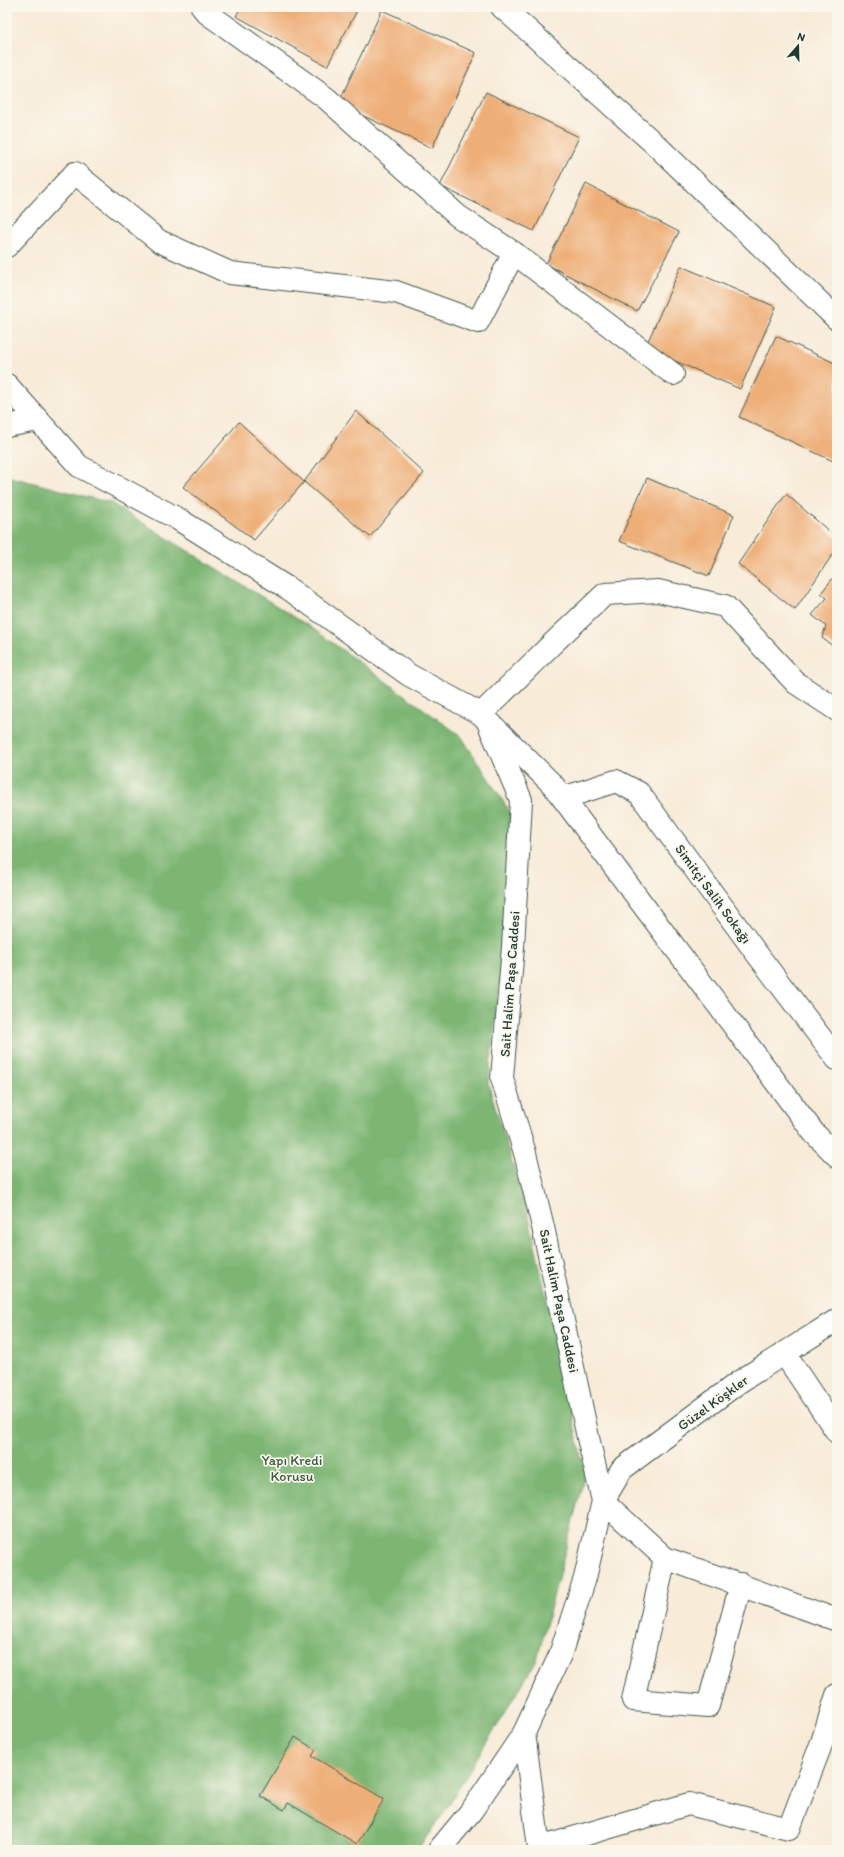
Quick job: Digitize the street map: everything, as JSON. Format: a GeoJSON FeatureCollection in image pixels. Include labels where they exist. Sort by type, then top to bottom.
{"type":"FeatureCollection","features":[{"type":"Feature","properties":{"kind":"street"},"geometry":{"type":"LineString","coordinates":[[202,7],[207,13],[326,98],[458,216],[514,254],[673,374]]}},
{"type":"Feature","properties":{"kind":"street"},"geometry":{"type":"LineString","coordinates":[[502,7],[657,146],[837,319]]}},
{"type":"Feature","properties":{"kind":"street"},"geometry":{"type":"LineString","coordinates":[[7,246],[76,173],[159,241],[230,273],[396,292],[478,322],[514,254]]}},
{"type":"Feature","properties":{"kind":"street"},"geometry":{"type":"LineString","coordinates":[[7,385],[79,466],[185,524],[289,589],[409,675],[484,717],[553,785],[814,1133],[837,1156]]}},
{"type":"Feature","properties":{"kind":"street"},"geometry":{"type":"LineString","coordinates":[[7,426],[38,420]]}},
{"type":"Feature","properties":{"kind":"street"},"geometry":{"type":"LineString","coordinates":[[484,717],[551,645],[605,594],[658,591],[725,606],[796,683],[834,709]]}},
{"type":"Feature","properties":{"kind":"street","name":"Sait Halim Paşa Caddesi"},"geometry":{"type":"LineString","coordinates":[[439,1850],[472,1810],[524,1733],[560,1655],[585,1578],[604,1501],[584,1419],[543,1227],[525,1153],[502,1078],[513,947],[521,800],[484,717]]}},
{"type":"Feature","properties":{"kind":"street","name":"Simitçi Salih Sokağı"},"geometry":{"type":"LineString","coordinates":[[563,798],[616,781],[639,793],[752,948],[837,1060]]}},
{"type":"Feature","properties":{"kind":"street","name":"Güzel Köşkler"},"geometry":{"type":"LineString","coordinates":[[604,1501],[622,1470],[739,1382],[837,1320]]}},
{"type":"Feature","properties":{"kind":"street"},"geometry":{"type":"LineString","coordinates":[[784,1353],[837,1432]]}},
{"type":"Feature","properties":{"kind":"street"},"geometry":{"type":"LineString","coordinates":[[604,1501],[666,1558],[837,1620]]}},
{"type":"Feature","properties":{"kind":"street"},"geometry":{"type":"LineString","coordinates":[[666,1558],[633,1700],[708,1706],[741,1584]]}},
{"type":"Feature","properties":{"kind":"street"},"geometry":{"type":"LineString","coordinates":[[524,1733],[538,1849],[689,1804],[788,1829],[830,1745],[837,1695]]}},
{"type":"Feature","properties":{"kind":"green space","name":"Yapı Kredi Korusu"},"geometry":{"type":"Polygon","coordinates":[[[7,476],[111,503],[312,628],[461,736],[512,815],[503,954],[488,1083],[530,1222],[585,1474],[537,1660],[441,1817],[417,1850],[7,1850],[7,476]]]}},
{"type":"Feature","properties":{"kind":"building"},"geometry":{"type":"Polygon","coordinates":[[[241,7],[359,7],[327,66],[236,16],[241,7]]]}},
{"type":"Feature","properties":{"kind":"building"},"geometry":{"type":"Polygon","coordinates":[[[382,10],[476,53],[432,148],[338,104],[382,10]]]}},
{"type":"Feature","properties":{"kind":"building"},"geometry":{"type":"Polygon","coordinates":[[[486,92],[579,137],[534,231],[440,186],[486,92]]]}},
{"type":"Feature","properties":{"kind":"building"},"geometry":{"type":"Polygon","coordinates":[[[586,184],[679,232],[637,311],[546,264],[586,184]]]}},
{"type":"Feature","properties":{"kind":"building"},"geometry":{"type":"Polygon","coordinates":[[[681,266],[776,307],[740,389],[645,348],[681,266]]]}},
{"type":"Feature","properties":{"kind":"building"},"geometry":{"type":"Polygon","coordinates":[[[776,336],[837,364],[837,452],[833,461],[739,417],[776,336]]]}},
{"type":"Feature","properties":{"kind":"building"},"geometry":{"type":"Polygon","coordinates":[[[356,411],[424,473],[370,537],[304,482],[356,411]]]}},
{"type":"Feature","properties":{"kind":"building"},"geometry":{"type":"Polygon","coordinates":[[[239,422],[304,482],[254,540],[183,487],[239,422]]]}},
{"type":"Feature","properties":{"kind":"building"},"geometry":{"type":"Polygon","coordinates":[[[647,478],[734,515],[709,576],[619,541],[647,478]]]}},
{"type":"Feature","properties":{"kind":"building"},"geometry":{"type":"Polygon","coordinates":[[[786,494],[837,538],[837,548],[795,610],[738,564],[786,494]]]}},
{"type":"Feature","properties":{"kind":"building"},"geometry":{"type":"Polygon","coordinates":[[[837,573],[837,649],[822,638],[826,626],[812,615],[827,598],[821,593],[837,573]]]}},
{"type":"Feature","properties":{"kind":"building"},"geometry":{"type":"Polygon","coordinates":[[[295,1737],[316,1750],[312,1756],[384,1799],[357,1844],[288,1803],[284,1810],[260,1796],[295,1737]]]}}]}
